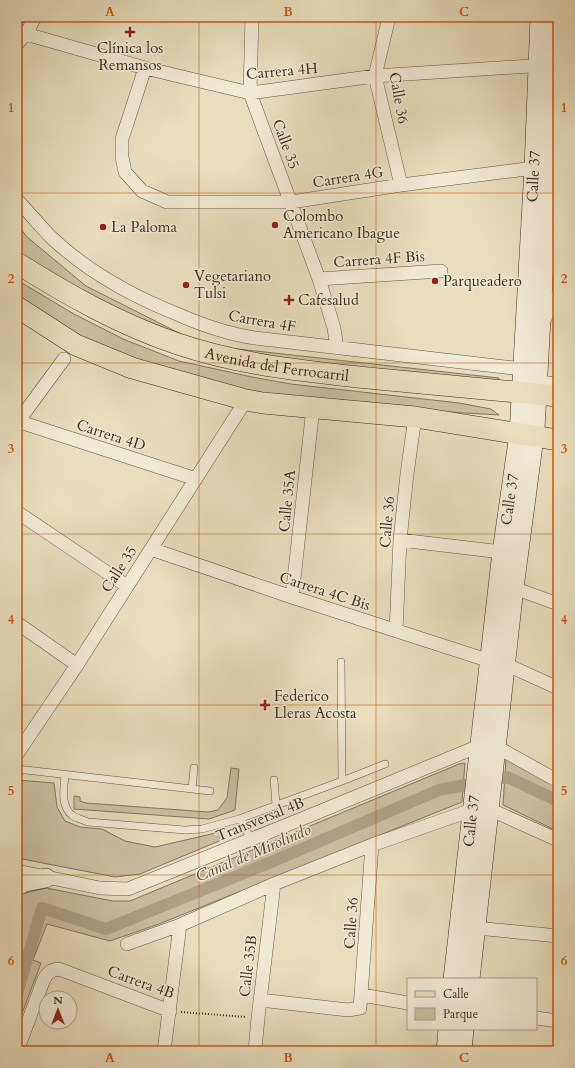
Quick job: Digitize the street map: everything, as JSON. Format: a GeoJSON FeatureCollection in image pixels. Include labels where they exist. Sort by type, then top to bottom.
{"type":"FeatureCollection","features":[{"type":"Feature","properties":{"kind":"main road","name":"Calle 37"},"geometry":{"type":"LineString","coordinates":[[540,17],[550,65]]}},
{"type":"Feature","properties":{"kind":"main road","name":"Calle 37"},"geometry":{"type":"LineString","coordinates":[[532,390],[522,369],[547,168],[550,65],[556,17]]}},
{"type":"Feature","properties":{"kind":"main road","name":"Avenida del Ferrocarril"},"geometry":{"type":"LineString","coordinates":[[17,262],[84,303],[135,328],[179,345],[232,359],[292,370],[532,390],[558,396]]}},
{"type":"Feature","properties":{"kind":"main road","name":"Calle 37"},"geometry":{"type":"LineString","coordinates":[[497,663],[514,588],[526,435],[540,327],[536,264]]}},
{"type":"Feature","properties":{"kind":"main road"},"geometry":{"type":"LineString","coordinates":[[17,307],[76,344],[132,368],[246,400],[313,408],[415,417],[558,440]]}},
{"type":"Feature","properties":{"kind":"main road","name":"Calle 37"},"geometry":{"type":"LineString","coordinates":[[453,978],[481,805],[487,753],[497,663],[502,552],[526,435]]}},
{"type":"Feature","properties":{"kind":"main road","name":"Calle 37"},"geometry":{"type":"LineString","coordinates":[[470,978],[476,928],[481,805]]}},
{"type":"Feature","properties":{"kind":"main road"},"geometry":{"type":"LineString","coordinates":[[17,886],[25,882],[46,878]]}},
{"type":"Feature","properties":{"kind":"main road"},"geometry":{"type":"LineString","coordinates":[[446,1051],[448,1030]]}},
{"type":"Feature","properties":{"kind":"main road"},"geometry":{"type":"LineString","coordinates":[[462,1051],[464,1030]]}},
{"type":"Feature","properties":{"kind":"street"},"geometry":{"type":"LineString","coordinates":[[20,36],[35,17]]}},
{"type":"Feature","properties":{"kind":"street","name":"Calle 35"},"geometry":{"type":"LineString","coordinates":[[252,17],[250,93],[319,279],[334,328],[337,348]]}},
{"type":"Feature","properties":{"kind":"street","name":"Calle 36"},"geometry":{"type":"LineString","coordinates":[[389,17],[375,76],[401,185]]}},
{"type":"Feature","properties":{"kind":"street","name":"Carrera 4H"},"geometry":{"type":"LineString","coordinates":[[20,36],[250,93],[375,76],[550,65]]}},
{"type":"Feature","properties":{"kind":"street","name":"Carrera 4G"},"geometry":{"type":"LineString","coordinates":[[145,68],[122,139],[122,157],[125,172],[142,191],[167,202],[291,202],[401,185],[547,168]]}},
{"type":"Feature","properties":{"kind":"street","name":"Carrera 4F"},"geometry":{"type":"LineString","coordinates":[[17,200],[39,225],[61,246],[101,277],[145,301],[198,323],[240,336],[522,369]]}},
{"type":"Feature","properties":{"kind":"street","name":"Carrera 4F Bis"},"geometry":{"type":"LineString","coordinates":[[319,279],[440,271]]}},
{"type":"Feature","properties":{"kind":"street"},"geometry":{"type":"LineString","coordinates":[[540,327],[558,294]]}},
{"type":"Feature","properties":{"kind":"street"},"geometry":{"type":"LineString","coordinates":[[17,422],[64,359]]}},
{"type":"Feature","properties":{"kind":"street"},"geometry":{"type":"LineString","coordinates":[[532,390],[558,384]]}},
{"type":"Feature","properties":{"kind":"street","name":"Calle 35"},"geometry":{"type":"LineString","coordinates":[[17,754],[77,665],[246,400]]}},
{"type":"Feature","properties":{"kind":"street","name":"Calle 35A"},"geometry":{"type":"LineString","coordinates":[[292,597],[313,408]]}},
{"type":"Feature","properties":{"kind":"street","name":"Calle 36"},"geometry":{"type":"LineString","coordinates":[[396,631],[400,540],[415,417]]}},
{"type":"Feature","properties":{"kind":"street","name":"Carrera 4D"},"geometry":{"type":"LineString","coordinates":[[17,422],[196,479]]}},
{"type":"Feature","properties":{"kind":"street"},"geometry":{"type":"LineString","coordinates":[[17,512],[127,586]]}},
{"type":"Feature","properties":{"kind":"street"},"geometry":{"type":"LineString","coordinates":[[400,540],[502,552]]}},
{"type":"Feature","properties":{"kind":"street","name":"Carrera 4C Bis"},"geometry":{"type":"LineString","coordinates":[[152,549],[292,597],[497,663],[558,688]]}},
{"type":"Feature","properties":{"kind":"street"},"geometry":{"type":"LineString","coordinates":[[514,588],[558,604]]}},
{"type":"Feature","properties":{"kind":"street"},"geometry":{"type":"LineString","coordinates":[[17,623],[77,665]]}},
{"type":"Feature","properties":{"kind":"street"},"geometry":{"type":"LineString","coordinates":[[487,753],[558,781]]}},
{"type":"Feature","properties":{"kind":"street","name":"Transversal 4B"},"geometry":{"type":"LineString","coordinates":[[46,878],[100,888],[128,889],[251,840],[487,753]]}},
{"type":"Feature","properties":{"kind":"street"},"geometry":{"type":"LineString","coordinates":[[126,944],[180,925],[274,884],[372,845],[481,805],[558,840]]}},
{"type":"Feature","properties":{"kind":"street","name":"Calle 36"},"geometry":{"type":"LineString","coordinates":[[362,999],[372,845]]}},
{"type":"Feature","properties":{"kind":"street"},"geometry":{"type":"LineString","coordinates":[[17,871],[46,878]]}},
{"type":"Feature","properties":{"kind":"street","name":"Calle 35B"},"geometry":{"type":"LineString","coordinates":[[255,1051],[274,884]]}},
{"type":"Feature","properties":{"kind":"street"},"geometry":{"type":"LineString","coordinates":[[164,1051],[180,925]]}},
{"type":"Feature","properties":{"kind":"street"},"geometry":{"type":"LineString","coordinates":[[476,928],[558,936]]}},
{"type":"Feature","properties":{"kind":"street","name":"Carrera 4B"},"geometry":{"type":"LineString","coordinates":[[21,1050],[44,979],[48,973],[53,970],[59,969],[170,1011]]}},
{"type":"Feature","properties":{"kind":"street"},"geometry":{"type":"LineString","coordinates":[[260,1000],[348,1010],[360,1008],[362,999],[407,1003]]}},
{"type":"Feature","properties":{"kind":"street"},"geometry":{"type":"LineString","coordinates":[[537,1018],[558,1021]]}},
{"type":"Feature","properties":{"kind":"lane"},"geometry":{"type":"LineString","coordinates":[[341,662],[342,781]]}},
{"type":"Feature","properties":{"kind":"lane"},"geometry":{"type":"LineString","coordinates":[[65,774],[64,800],[67,810],[73,816],[88,822],[185,830],[202,829],[239,819],[385,764]]}},
{"type":"Feature","properties":{"kind":"lane"},"geometry":{"type":"LineString","coordinates":[[192,789],[194,768]]}},
{"type":"Feature","properties":{"kind":"lane"},"geometry":{"type":"LineString","coordinates":[[17,769],[210,791]]}},
{"type":"Feature","properties":{"kind":"lane"},"geometry":{"type":"LineString","coordinates":[[274,780],[276,805]]}},
{"type":"Feature","properties":{"kind":"lane"},"geometry":{"type":"LineString","coordinates":[[239,819],[242,821],[251,840]]}},
{"type":"Feature","properties":{"kind":"path","name":"Carrera 4B"},"geometry":{"type":"LineString","coordinates":[[170,1011],[258,1018]]}},
{"type":"Feature","properties":{"kind":"green space"},"geometry":{"type":"Polygon","coordinates":[[[17,224],[27,237],[86,286],[189,338],[229,348],[499,378],[497,385],[300,364],[228,353],[193,345],[98,307],[17,255],[17,224]]]}},
{"type":"Feature","properties":{"kind":"green space"},"geometry":{"type":"Polygon","coordinates":[[[17,280],[74,314],[123,339],[179,361],[291,384],[459,403],[491,409],[499,415],[334,405],[247,394],[91,345],[17,300],[17,280]]]}},
{"type":"Feature","properties":{"kind":"green space"},"geometry":{"type":"Polygon","coordinates":[[[506,759],[558,788],[558,825],[555,830],[503,805],[506,759]]]}},
{"type":"Feature","properties":{"kind":"green space"},"geometry":{"type":"Polygon","coordinates":[[[465,763],[462,802],[159,924],[110,941],[47,924],[33,960],[41,963],[17,1027],[17,895],[46,888],[113,901],[130,901],[459,764],[465,763]]]}},
{"type":"Feature","properties":{"kind":"green space"},"geometry":{"type":"Polygon","coordinates":[[[231,768],[239,769],[235,810],[209,819],[74,809],[74,796],[80,797],[80,801],[86,803],[208,812],[218,810],[227,798],[231,768]]]}},
{"type":"Feature","properties":{"kind":"green space"},"geometry":{"type":"Polygon","coordinates":[[[17,780],[54,783],[57,807],[65,821],[80,827],[102,829],[125,841],[155,847],[220,832],[224,839],[140,874],[115,877],[17,858],[17,780]]]}},
{"type":"Feature","properties":{"kind":"waterway","name":"Canal de Mirolindo"},"geometry":{"type":"LineString","coordinates":[[17,994],[42,908],[106,929],[269,863],[439,790],[507,777],[558,801]]}},
{"type":"Feature","properties":{"kind":"place","name":"Clínica los Remansos"},"geometry":{"type":"Point","coordinates":[130,32]}},
{"type":"Feature","properties":{"kind":"place","name":"Colombo Americano Ibague"},"geometry":{"type":"Point","coordinates":[275,225]}},
{"type":"Feature","properties":{"kind":"place","name":"La Paloma"},"geometry":{"type":"Point","coordinates":[103,227]}},
{"type":"Feature","properties":{"kind":"place","name":"Parqueadero"},"geometry":{"type":"Point","coordinates":[435,281]}},
{"type":"Feature","properties":{"kind":"place","name":"Vegetariano Tulsi"},"geometry":{"type":"Point","coordinates":[186,285]}},
{"type":"Feature","properties":{"kind":"place","name":"Cafesalud"},"geometry":{"type":"Point","coordinates":[289,300]}},
{"type":"Feature","properties":{"kind":"place","name":"Federico Lleras Acosta"},"geometry":{"type":"Point","coordinates":[265,705]}}]}
